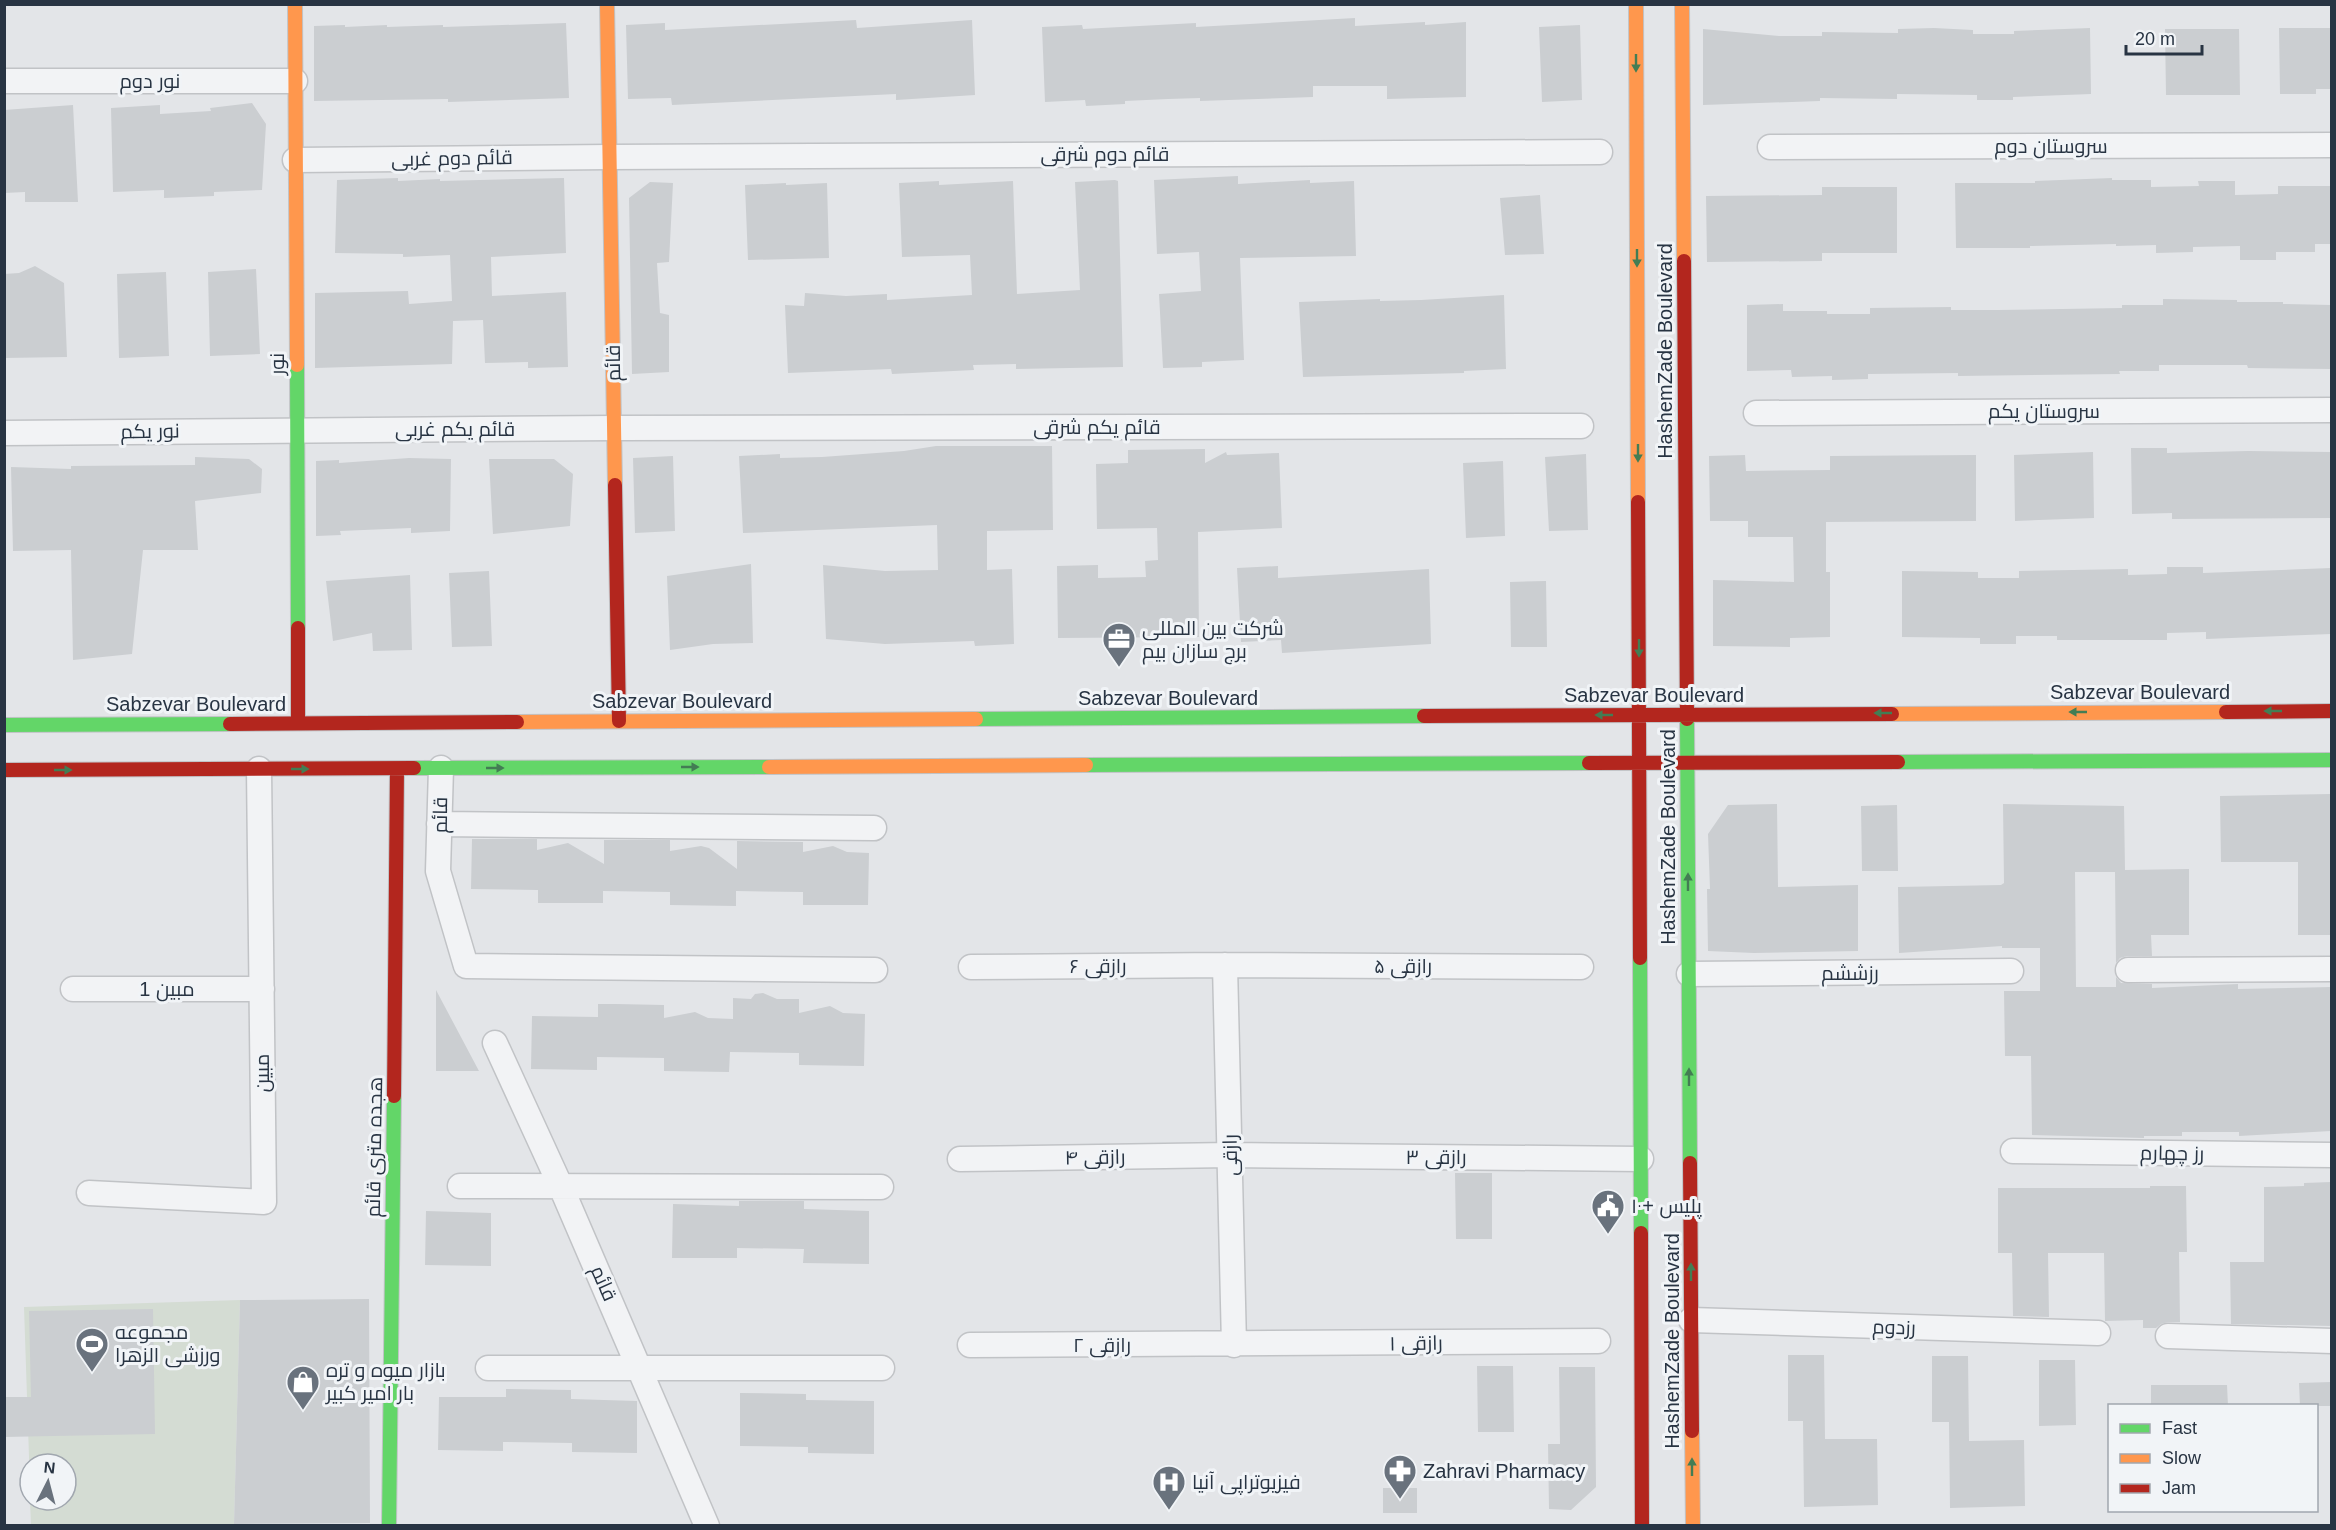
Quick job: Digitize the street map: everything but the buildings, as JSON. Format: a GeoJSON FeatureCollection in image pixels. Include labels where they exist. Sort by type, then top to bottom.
{"type":"FeatureCollection","features":[{"type":"Feature","properties":{"kind":"street","name":"نور"},"geometry":{"type":"LineString","coordinates":[[295,4],[298,723]]}},
{"type":"Feature","properties":{"kind":"street","name":"قائم"},"geometry":{"type":"LineString","coordinates":[[607,4],[619,721]]}},
{"type":"Feature","properties":{"kind":"street","name":"HashemZade Boulevard"},"geometry":{"type":"LineString","coordinates":[[1636,4],[1642,1526]]}},
{"type":"Feature","properties":{"kind":"street","name":"HashemZade Boulevard"},"geometry":{"type":"LineString","coordinates":[[1682,4],[1692,1526]]}},
{"type":"Feature","properties":{"kind":"street","name":"نور دوم"},"geometry":{"type":"LineString","coordinates":[[4,81],[295,81]]}},
{"type":"Feature","properties":{"kind":"street","name":"سروستان دوم"},"geometry":{"type":"LineString","coordinates":[[1770,147],[2331,145]]}},
{"type":"Feature","properties":{"kind":"street","name":"قائم دوم شرقی"},"geometry":{"type":"LineString","coordinates":[[609,157],[1600,152]]}},
{"type":"Feature","properties":{"kind":"street","name":"قائم دوم غربی"},"geometry":{"type":"LineString","coordinates":[[296,160],[609,157]]}},
{"type":"Feature","properties":{"kind":"street","name":"سروستان یکم"},"geometry":{"type":"LineString","coordinates":[[1756,413],[2331,410]]}},
{"type":"Feature","properties":{"kind":"street","name":"قائم یکم شرقی"},"geometry":{"type":"LineString","coordinates":[[614,428],[1581,426]]}},
{"type":"Feature","properties":{"kind":"street","name":"قائم یکم غربی"},"geometry":{"type":"LineString","coordinates":[[297,429],[614,428]]}},
{"type":"Feature","properties":{"kind":"street","name":"نور یکم"},"geometry":{"type":"LineString","coordinates":[[4,434],[297,429]]}},
{"type":"Feature","properties":{"kind":"street","name":"Sabzevar Boulevard"},"geometry":{"type":"LineString","coordinates":[[4,725],[2331,711]]}},
{"type":"Feature","properties":{"kind":"street"},"geometry":{"type":"LineString","coordinates":[[4,770],[2331,760]]}},
{"type":"Feature","properties":{"kind":"street","name":"قائم"},"geometry":{"type":"LineString","coordinates":[[441,768],[438,871],[465,966],[875,970]]}},
{"type":"Feature","properties":{"kind":"street","name":"مبین"},"geometry":{"type":"LineString","coordinates":[[89,1193],[264,1202],[259,769]]}},
{"type":"Feature","properties":{"kind":"street","name":"هجده متری قائم"},"geometry":{"type":"LineString","coordinates":[[389,1526],[397,769]]}},
{"type":"Feature","properties":{"kind":"street"},"geometry":{"type":"LineString","coordinates":[[439,824],[874,828]]}},
{"type":"Feature","properties":{"kind":"street","name":"رازقی ۵"},"geometry":{"type":"LineString","coordinates":[[1225,965],[1581,967]]}},
{"type":"Feature","properties":{"kind":"street","name":"رازقی ۶"},"geometry":{"type":"LineString","coordinates":[[970,968],[1225,965]]}},
{"type":"Feature","properties":{"kind":"street","name":"رازقی"},"geometry":{"type":"LineString","coordinates":[[1225,965],[1234,1345]]}},
{"type":"Feature","properties":{"kind":"street"},"geometry":{"type":"LineString","coordinates":[[2128,970],[2331,969]]}},
{"type":"Feature","properties":{"kind":"street","name":"رزششم"},"geometry":{"type":"LineString","coordinates":[[1689,974],[2011,971]]}},
{"type":"Feature","properties":{"kind":"street","name":"مبین 1"},"geometry":{"type":"LineString","coordinates":[[73,989],[262,989]]}},
{"type":"Feature","properties":{"kind":"street","name":"قائم"},"geometry":{"type":"LineString","coordinates":[[495,1043],[561,1187],[707,1526]]}},
{"type":"Feature","properties":{"kind":"street","name":"رز چهارم"},"geometry":{"type":"LineString","coordinates":[[2013,1151],[2331,1155]]}},
{"type":"Feature","properties":{"kind":"street","name":"رازقی ۳"},"geometry":{"type":"LineString","coordinates":[[1230,1155],[1641,1159]]}},
{"type":"Feature","properties":{"kind":"street","name":"رازقی ۴"},"geometry":{"type":"LineString","coordinates":[[960,1159],[1230,1155]]}},
{"type":"Feature","properties":{"kind":"street"},"geometry":{"type":"LineString","coordinates":[[460,1186],[880,1187]]}},
{"type":"Feature","properties":{"kind":"street","name":"رزدوم"},"geometry":{"type":"LineString","coordinates":[[1691,1320],[2098,1333]]}},
{"type":"Feature","properties":{"kind":"street"},"geometry":{"type":"LineString","coordinates":[[2168,1336],[2331,1341]]}},
{"type":"Feature","properties":{"kind":"street","name":"رازقی ۱"},"geometry":{"type":"LineString","coordinates":[[1234,1345],[1598,1341]]}},
{"type":"Feature","properties":{"kind":"street","name":"رازقی ۲"},"geometry":{"type":"LineString","coordinates":[[970,1345],[1234,1345]]}},
{"type":"Feature","properties":{"kind":"street"},"geometry":{"type":"LineString","coordinates":[[488,1368],[882,1368]]}},
{"type":"Feature","properties":{"kind":"shaded area"},"geometry":{"type":"Polygon","coordinates":[[[240,1300],[234,1524],[31,1525],[30,1512],[78,1512],[78,1452],[29,1452],[24,1307],[240,1300]]]}},
{"type":"Feature","properties":{"kind":"traffic: fast"},"geometry":{"type":"LineString","coordinates":[[297,365],[298,628]]}},
{"type":"Feature","properties":{"kind":"traffic: fast"},"geometry":{"type":"LineString","coordinates":[[976,719],[1424,716]]}},
{"type":"Feature","properties":{"kind":"traffic: fast"},"geometry":{"type":"LineString","coordinates":[[1687,719],[1690,1163]]}},
{"type":"Feature","properties":{"kind":"traffic: fast"},"geometry":{"type":"LineString","coordinates":[[4,725],[230,724]]}},
{"type":"Feature","properties":{"kind":"traffic: fast"},"geometry":{"type":"LineString","coordinates":[[1898,762],[2332,760]]}},
{"type":"Feature","properties":{"kind":"traffic: fast"},"geometry":{"type":"LineString","coordinates":[[1086,765],[1589,763]]}},
{"type":"Feature","properties":{"kind":"traffic: fast"},"geometry":{"type":"LineString","coordinates":[[414,768],[769,767]]}},
{"type":"Feature","properties":{"kind":"traffic: fast"},"geometry":{"type":"LineString","coordinates":[[1640,958],[1641,1233]]}},
{"type":"Feature","properties":{"kind":"traffic: fast"},"geometry":{"type":"LineString","coordinates":[[389,1526],[394,1096]]}},
{"type":"Feature","properties":{"kind":"traffic: slow"},"geometry":{"type":"LineString","coordinates":[[295,4],[297,365]]}},
{"type":"Feature","properties":{"kind":"traffic: slow"},"geometry":{"type":"LineString","coordinates":[[607,4],[615,485]]}},
{"type":"Feature","properties":{"kind":"traffic: slow"},"geometry":{"type":"LineString","coordinates":[[1636,4],[1638,502]]}},
{"type":"Feature","properties":{"kind":"traffic: slow"},"geometry":{"type":"LineString","coordinates":[[1682,4],[1684,261]]}},
{"type":"Feature","properties":{"kind":"traffic: slow"},"geometry":{"type":"LineString","coordinates":[[1892,714],[2226,712]]}},
{"type":"Feature","properties":{"kind":"traffic: slow"},"geometry":{"type":"LineString","coordinates":[[517,722],[976,719]]}},
{"type":"Feature","properties":{"kind":"traffic: slow"},"geometry":{"type":"LineString","coordinates":[[769,767],[1086,765]]}},
{"type":"Feature","properties":{"kind":"traffic: slow"},"geometry":{"type":"LineString","coordinates":[[1692,1431],[1693,1526]]}},
{"type":"Feature","properties":{"kind":"traffic: jam"},"geometry":{"type":"LineString","coordinates":[[1684,261],[1687,719]]}},
{"type":"Feature","properties":{"kind":"traffic: jam"},"geometry":{"type":"LineString","coordinates":[[615,485],[619,721]]}},
{"type":"Feature","properties":{"kind":"traffic: jam"},"geometry":{"type":"LineString","coordinates":[[1638,502],[1640,958]]}},
{"type":"Feature","properties":{"kind":"traffic: jam"},"geometry":{"type":"LineString","coordinates":[[298,628],[298,723]]}},
{"type":"Feature","properties":{"kind":"traffic: jam"},"geometry":{"type":"LineString","coordinates":[[2226,712],[2332,711]]}},
{"type":"Feature","properties":{"kind":"traffic: jam"},"geometry":{"type":"LineString","coordinates":[[1424,716],[1892,714]]}},
{"type":"Feature","properties":{"kind":"traffic: jam"},"geometry":{"type":"LineString","coordinates":[[230,724],[517,722]]}},
{"type":"Feature","properties":{"kind":"traffic: jam"},"geometry":{"type":"LineString","coordinates":[[1589,763],[1898,762]]}},
{"type":"Feature","properties":{"kind":"traffic: jam"},"geometry":{"type":"LineString","coordinates":[[4,770],[414,768]]}},
{"type":"Feature","properties":{"kind":"traffic: jam"},"geometry":{"type":"LineString","coordinates":[[394,1096],[397,769]]}},
{"type":"Feature","properties":{"kind":"traffic: jam"},"geometry":{"type":"LineString","coordinates":[[1690,1163],[1692,1431]]}},
{"type":"Feature","properties":{"kind":"traffic: jam"},"geometry":{"type":"LineString","coordinates":[[1641,1233],[1642,1526]]}},
{"type":"Feature","properties":{"kind":"place","name":"شرکت بین المللی برج سازان بیم"},"geometry":{"type":"Point","coordinates":[1119,668]}},
{"type":"Feature","properties":{"kind":"place","name":"پلیس +۱۰"},"geometry":{"type":"Point","coordinates":[1608,1235]}},
{"type":"Feature","properties":{"kind":"place","name":"مجموعه ورزشی الزهرا"},"geometry":{"type":"Point","coordinates":[92,1373]}},
{"type":"Feature","properties":{"kind":"place","name":"بازار میوه و تره بار امیر کبیر"},"geometry":{"type":"Point","coordinates":[303,1411]}},
{"type":"Feature","properties":{"kind":"place","name":"Zahravi Pharmacy"},"geometry":{"type":"Point","coordinates":[1400,1500]}},
{"type":"Feature","properties":{"kind":"place","name":"فیزیوتراپی آنیا"},"geometry":{"type":"Point","coordinates":[1169,1511]}}]}
